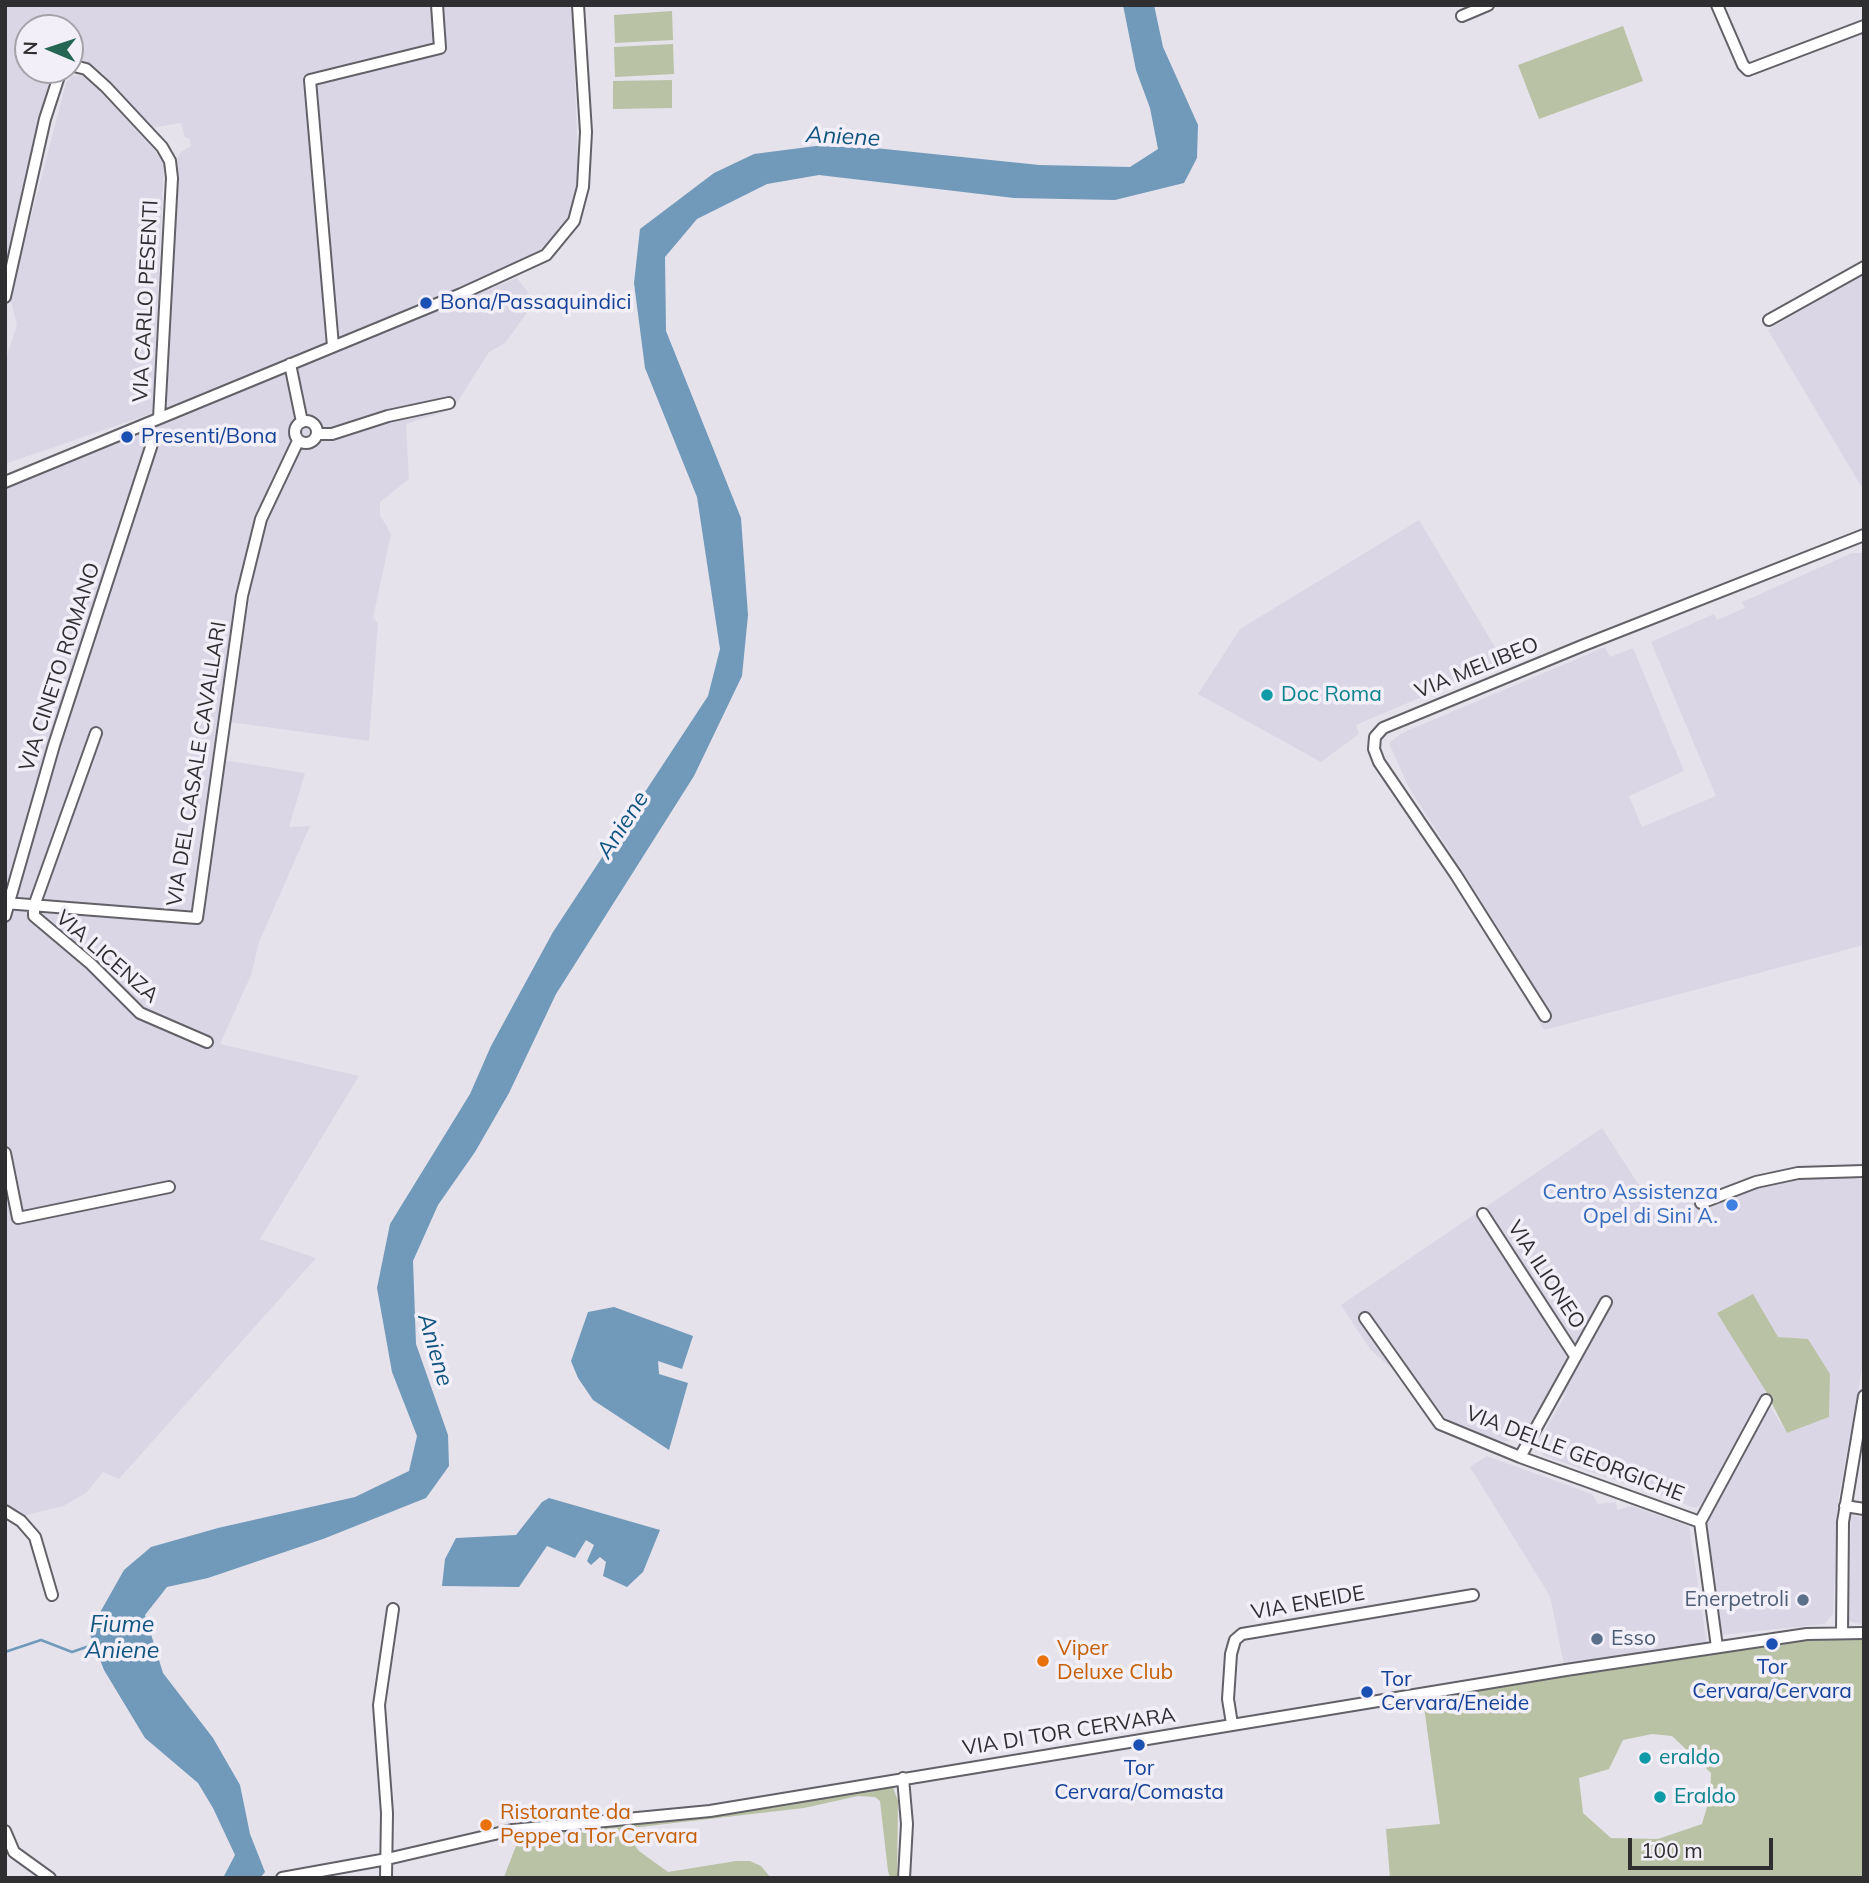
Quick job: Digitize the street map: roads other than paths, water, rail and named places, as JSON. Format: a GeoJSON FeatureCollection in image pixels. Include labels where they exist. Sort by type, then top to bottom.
{"type":"FeatureCollection","features":[{"type":"Feature","properties":{"kind":"street"},"geometry":{"type":"LineString","coordinates":[[333,346],[310,80],[440,48],[437,5]]}},
{"type":"Feature","properties":{"kind":"street"},"geometry":{"type":"LineString","coordinates":[[159,418],[535,263],[566,234],[578,210],[585,173],[586,132],[578,5]]}},
{"type":"Feature","properties":{"kind":"street"},"geometry":{"type":"LineString","coordinates":[[1462,16],[1488,5]]}},
{"type":"Feature","properties":{"kind":"street"},"geometry":{"type":"LineString","coordinates":[[1717,5],[1743,65],[1748,70],[1864,26]]}},
{"type":"Feature","properties":{"kind":"street","name":"VIA CARLO PESENTI"},"geometry":{"type":"LineString","coordinates":[[5,482],[159,418],[172,178],[170,161],[162,147],[107,87],[84,68]]}},
{"type":"Feature","properties":{"kind":"street"},"geometry":{"type":"LineString","coordinates":[[5,297],[50,98],[56,84]]}},
{"type":"Feature","properties":{"kind":"street"},"geometry":{"type":"LineString","coordinates":[[1769,320],[1864,267]]}},
{"type":"Feature","properties":{"kind":"street"},"geometry":{"type":"LineString","coordinates":[[290,364],[302,422]]}},
{"type":"Feature","properties":{"kind":"street"},"geometry":{"type":"LineString","coordinates":[[302,422],[295,430],[298,440],[312,443],[318,435],[332,434],[388,416],[449,403]]}},
{"type":"Feature","properties":{"kind":"street"},"geometry":{"type":"LineString","coordinates":[[302,422],[315,425],[318,435]]}},
{"type":"Feature","properties":{"kind":"street","name":"VIA DEL CASALE CAVALLARI"},"geometry":{"type":"LineString","coordinates":[[7,903],[197,918],[242,596],[261,519],[298,440]]}},
{"type":"Feature","properties":{"kind":"street","name":"VIA CINETO ROMANO"},"geometry":{"type":"LineString","coordinates":[[5,916],[54,745],[152,444]]}},
{"type":"Feature","properties":{"kind":"street","name":"VIA MELIBEO"},"geometry":{"type":"LineString","coordinates":[[1545,1016],[1456,875],[1380,762],[1374,749],[1375,737],[1383,728],[1584,645],[1864,535]]}},
{"type":"Feature","properties":{"kind":"street"},"geometry":{"type":"LineString","coordinates":[[34,906],[96,733]]}},
{"type":"Feature","properties":{"kind":"street","name":"VIA LICENZA"},"geometry":{"type":"LineString","coordinates":[[34,906],[34,916],[39,923],[90,964],[140,1013],[207,1042]]}},
{"type":"Feature","properties":{"kind":"street"},"geometry":{"type":"LineString","coordinates":[[5,1153],[18,1218],[169,1187]]}},
{"type":"Feature","properties":{"kind":"street"},"geometry":{"type":"LineString","coordinates":[[1701,1203],[1756,1182],[1798,1173],[1864,1171]]}},
{"type":"Feature","properties":{"kind":"street","name":"VIA ILIONEO"},"geometry":{"type":"LineString","coordinates":[[1483,1214],[1576,1356]]}},
{"type":"Feature","properties":{"kind":"street"},"geometry":{"type":"LineString","coordinates":[[1520,1457],[1606,1302]]}},
{"type":"Feature","properties":{"kind":"street","name":"VIA DELLE GEORGICHE"},"geometry":{"type":"LineString","coordinates":[[1365,1318],[1440,1424],[1520,1457],[1700,1522]]}},
{"type":"Feature","properties":{"kind":"street"},"geometry":{"type":"LineString","coordinates":[[1842,1632],[1845,1506],[1864,1396]]}},
{"type":"Feature","properties":{"kind":"street"},"geometry":{"type":"LineString","coordinates":[[1717,1647],[1700,1522],[1766,1400]]}},
{"type":"Feature","properties":{"kind":"street"},"geometry":{"type":"LineString","coordinates":[[1845,1506],[1864,1509]]}},
{"type":"Feature","properties":{"kind":"street"},"geometry":{"type":"LineString","coordinates":[[5,1511],[21,1521],[35,1537],[52,1595]]}},
{"type":"Feature","properties":{"kind":"street","name":"VIA ENEIDE"},"geometry":{"type":"LineString","coordinates":[[1232,1724],[1228,1699],[1231,1654],[1235,1640],[1242,1634],[1473,1595]]}},
{"type":"Feature","properties":{"kind":"street"},"geometry":{"type":"LineString","coordinates":[[386,1878],[379,1705],[393,1609]]}},
{"type":"Feature","properties":{"kind":"street","name":"VIA DI TOR CERVARA"},"geometry":{"type":"LineString","coordinates":[[282,1878],[387,1859],[512,1830],[684,1814],[1717,1647],[1842,1632],[1864,1633]]}},
{"type":"Feature","properties":{"kind":"street"},"geometry":{"type":"LineString","coordinates":[[903,1778],[907,1824],[904,1878]]}},
{"type":"Feature","properties":{"kind":"street"},"geometry":{"type":"LineString","coordinates":[[5,1831],[14,1852],[50,1878]]}},
{"type":"Feature","properties":{"kind":"water","name":"Fiume Aniene"},"geometry":{"type":"Polygon","coordinates":[[[1123,5],[1154,5],[1163,47],[1198,125],[1197,158],[1184,183],[1115,200],[1014,198],[819,175],[767,184],[697,219],[665,257],[666,331],[741,518],[748,615],[742,676],[694,776],[556,994],[509,1093],[475,1152],[438,1205],[413,1261],[416,1344],[448,1435],[449,1466],[426,1498],[323,1539],[208,1578],[167,1587],[145,1615],[163,1673],[213,1738],[240,1785],[250,1834],[265,1872],[260,1878],[223,1878],[235,1855],[213,1808],[198,1783],[145,1738],[104,1670],[89,1632],[124,1570],[151,1547],[218,1528],[355,1497],[409,1471],[417,1436],[392,1372],[377,1288],[390,1224],[470,1094],[491,1046],[553,932],[708,696],[720,649],[697,497],[645,368],[634,283],[640,229],[714,173],[754,154],[816,146],[875,148],[1039,165],[1130,167],[1158,149],[1150,108],[1136,70],[1123,5]]]}},
{"type":"Feature","properties":{"kind":"water"},"geometry":{"type":"Polygon","coordinates":[[[614,1307],[693,1336],[682,1369],[658,1361],[659,1374],[688,1383],[669,1450],[593,1400],[578,1378],[571,1361],[588,1312],[614,1307]]]}},
{"type":"Feature","properties":{"kind":"water"},"geometry":{"type":"Polygon","coordinates":[[[549,1498],[660,1530],[643,1572],[627,1587],[603,1576],[606,1562],[600,1557],[591,1565],[587,1561],[594,1545],[586,1540],[575,1558],[547,1546],[519,1587],[442,1586],[445,1559],[456,1538],[516,1535],[542,1502],[549,1498]]]}},
{"type":"Feature","properties":{"kind":"waterway"},"geometry":{"type":"LineString","coordinates":[[5,1652],[41,1640],[72,1652],[95,1644]]}},
{"type":"Feature","properties":{"kind":"place","name":"Bona/Passaquindici"},"geometry":{"type":"Point","coordinates":[426,303]}},
{"type":"Feature","properties":{"kind":"place","name":"Presenti/Bona"},"geometry":{"type":"Point","coordinates":[127,437]}},
{"type":"Feature","properties":{"kind":"place","name":"Doc Roma"},"geometry":{"type":"Point","coordinates":[1267,695]}},
{"type":"Feature","properties":{"kind":"place","name":"Centro Assistenza Opel di Sini A."},"geometry":{"type":"Point","coordinates":[1732,1205]}},
{"type":"Feature","properties":{"kind":"place","name":"Enerpetroli"},"geometry":{"type":"Point","coordinates":[1803,1600]}},
{"type":"Feature","properties":{"kind":"place","name":"Esso"},"geometry":{"type":"Point","coordinates":[1597,1639]}},
{"type":"Feature","properties":{"kind":"place","name":"Tor Cervara/Cervara"},"geometry":{"type":"Point","coordinates":[1772,1644]}},
{"type":"Feature","properties":{"kind":"place","name":"Viper Deluxe Club"},"geometry":{"type":"Point","coordinates":[1043,1661]}},
{"type":"Feature","properties":{"kind":"place","name":"Tor Cervara/Eneide"},"geometry":{"type":"Point","coordinates":[1367,1692]}},
{"type":"Feature","properties":{"kind":"place","name":"Tor Cervara/Comasta"},"geometry":{"type":"Point","coordinates":[1139,1745]}},
{"type":"Feature","properties":{"kind":"place","name":"eraldo"},"geometry":{"type":"Point","coordinates":[1645,1758]}},
{"type":"Feature","properties":{"kind":"place","name":"Eraldo"},"geometry":{"type":"Point","coordinates":[1660,1797]}},
{"type":"Feature","properties":{"kind":"place","name":"Ristorante da Peppe a Tor Cervara"},"geometry":{"type":"Point","coordinates":[486,1825]}},
{"type":"Feature","properties":{"kind":"water label","name":"Aniene"},"geometry":{"type":"Point","coordinates":[843,137]}},
{"type":"Feature","properties":{"kind":"water label","name":"Aniene"},"geometry":{"type":"Point","coordinates":[623,825]}},
{"type":"Feature","properties":{"kind":"water label","name":"Aniene"},"geometry":{"type":"Point","coordinates":[435,1350]}}]}
